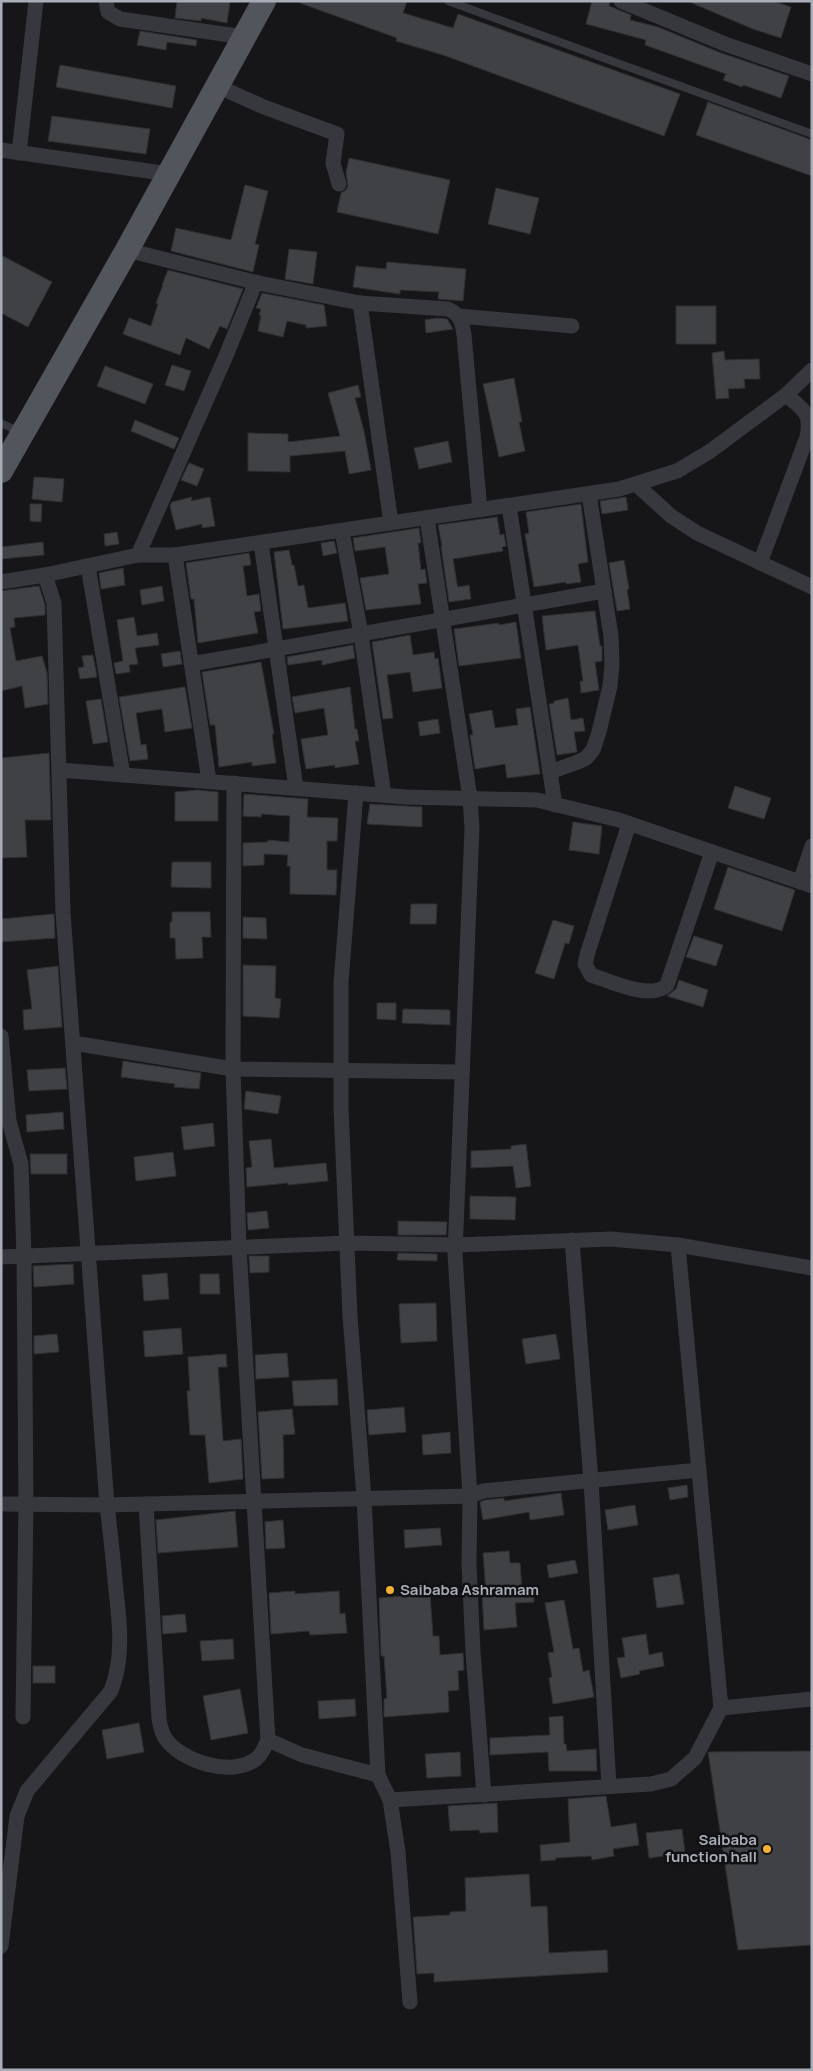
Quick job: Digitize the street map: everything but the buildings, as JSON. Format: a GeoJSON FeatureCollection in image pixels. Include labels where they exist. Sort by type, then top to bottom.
{"type":"FeatureCollection","features":[{"type":"Feature","properties":{"kind":"main road"},"geometry":{"type":"LineString","coordinates":[[1,471],[127,250],[264,1]]}},
{"type":"Feature","properties":{"kind":"street"},"geometry":{"type":"LineString","coordinates":[[19,153],[36,1]]}},
{"type":"Feature","properties":{"kind":"street"},"geometry":{"type":"LineString","coordinates":[[106,1],[108,12],[120,19],[244,36]]}},
{"type":"Feature","properties":{"kind":"street"},"geometry":{"type":"LineString","coordinates":[[621,1],[725,44],[812,74]]}},
{"type":"Feature","properties":{"kind":"street"},"geometry":{"type":"LineString","coordinates":[[217,86],[264,108],[337,134],[333,163],[339,184]]}},
{"type":"Feature","properties":{"kind":"street"},"geometry":{"type":"LineString","coordinates":[[1,150],[169,174]]}},
{"type":"Feature","properties":{"kind":"street"},"geometry":{"type":"LineString","coordinates":[[127,250],[256,282],[360,303],[448,309],[459,316],[572,326]]}},
{"type":"Feature","properties":{"kind":"street"},"geometry":{"type":"LineString","coordinates":[[138,555],[256,282]]}},
{"type":"Feature","properties":{"kind":"street"},"geometry":{"type":"LineString","coordinates":[[360,303],[391,523]]}},
{"type":"Feature","properties":{"kind":"street"},"geometry":{"type":"LineString","coordinates":[[459,316],[464,335],[480,510]]}},
{"type":"Feature","properties":{"kind":"street"},"geometry":{"type":"LineString","coordinates":[[1,582],[45,575],[138,555],[175,556],[589,494],[637,484],[677,471],[709,452],[786,395],[812,370]]}},
{"type":"Feature","properties":{"kind":"street"},"geometry":{"type":"LineString","coordinates":[[760,563],[810,425],[805,411],[786,395]]}},
{"type":"Feature","properties":{"kind":"street"},"geometry":{"type":"LineString","coordinates":[[637,484],[671,516],[697,534],[812,587]]}},
{"type":"Feature","properties":{"kind":"street"},"geometry":{"type":"LineString","coordinates":[[550,772],[586,758],[593,750],[610,686],[612,665],[611,636],[589,494]]}},
{"type":"Feature","properties":{"kind":"street"},"geometry":{"type":"LineString","coordinates":[[509,506],[526,605],[555,805]]}},
{"type":"Feature","properties":{"kind":"street"},"geometry":{"type":"LineString","coordinates":[[426,518],[470,798],[472,828],[456,1245],[470,1496],[469,1565],[473,1652],[484,1795]]}},
{"type":"Feature","properties":{"kind":"street"},"geometry":{"type":"LineString","coordinates":[[342,530],[362,634],[384,795]]}},
{"type":"Feature","properties":{"kind":"street"},"geometry":{"type":"LineString","coordinates":[[261,543],[296,788]]}},
{"type":"Feature","properties":{"kind":"street"},"geometry":{"type":"LineString","coordinates":[[175,556],[208,782]]}},
{"type":"Feature","properties":{"kind":"street"},"geometry":{"type":"LineString","coordinates":[[88,566],[123,774]]}},
{"type":"Feature","properties":{"kind":"street"},"geometry":{"type":"LineString","coordinates":[[2,1937],[5,1891],[17,1816],[22,1802],[28,1791],[111,1691],[117,1676],[120,1657],[120,1629],[107,1505],[90,1254],[63,913],[54,603],[45,575]]}},
{"type":"Feature","properties":{"kind":"street"},"geometry":{"type":"LineString","coordinates":[[191,664],[604,591]]}},
{"type":"Feature","properties":{"kind":"street"},"geometry":{"type":"LineString","coordinates":[[59,770],[384,795],[537,800],[629,824],[806,884],[812,846]]}},
{"type":"Feature","properties":{"kind":"street"},"geometry":{"type":"LineString","coordinates":[[146,1504],[158,1720],[164,1737],[175,1748],[194,1760],[220,1767],[247,1764],[256,1759],[268,1740],[239,1248],[234,1069],[234,783]]}},
{"type":"Feature","properties":{"kind":"street"},"geometry":{"type":"LineString","coordinates":[[356,793],[341,982],[341,1108],[350,1316],[364,1498],[378,1776],[390,1800],[398,1852],[410,2002]]}},
{"type":"Feature","properties":{"kind":"street"},"geometry":{"type":"LineString","coordinates":[[629,824],[587,955],[585,964],[591,974],[646,992],[659,991],[667,985],[712,852]]}},
{"type":"Feature","properties":{"kind":"street"},"geometry":{"type":"LineString","coordinates":[[1,1036],[9,1121],[21,1164],[24,1256],[26,1504],[22,1717]]}},
{"type":"Feature","properties":{"kind":"street"},"geometry":{"type":"LineString","coordinates":[[73,1042],[234,1069],[462,1072]]}},
{"type":"Feature","properties":{"kind":"street"},"geometry":{"type":"LineString","coordinates":[[1,1257],[348,1243],[456,1245],[611,1239],[678,1244],[812,1268]]}},
{"type":"Feature","properties":{"kind":"street"},"geometry":{"type":"LineString","coordinates":[[572,1240],[591,1481],[609,1786]]}},
{"type":"Feature","properties":{"kind":"street"},"geometry":{"type":"LineString","coordinates":[[390,1800],[651,1784],[672,1779],[682,1772],[695,1758],[720,1708],[678,1244]]}},
{"type":"Feature","properties":{"kind":"street"},"geometry":{"type":"LineString","coordinates":[[1,1504],[107,1505],[470,1496],[483,1491],[699,1470]]}},
{"type":"Feature","properties":{"kind":"street"},"geometry":{"type":"LineString","coordinates":[[720,1708],[812,1699]]}},
{"type":"Feature","properties":{"kind":"street"},"geometry":{"type":"LineString","coordinates":[[268,1740],[302,1755],[378,1776]]}},
{"type":"Feature","properties":{"kind":"lane"},"geometry":{"type":"LineString","coordinates":[[448,1],[812,134]]}},
{"type":"Feature","properties":{"kind":"lane"},"geometry":{"type":"LineString","coordinates":[[1,423],[23,433]]}},
{"type":"Feature","properties":{"kind":"place","name":"Saibaba Ashramam"},"geometry":{"type":"Point","coordinates":[390,1590]}},
{"type":"Feature","properties":{"kind":"place","name":"Saibaba function hall"},"geometry":{"type":"Point","coordinates":[767,1849]}}]}
